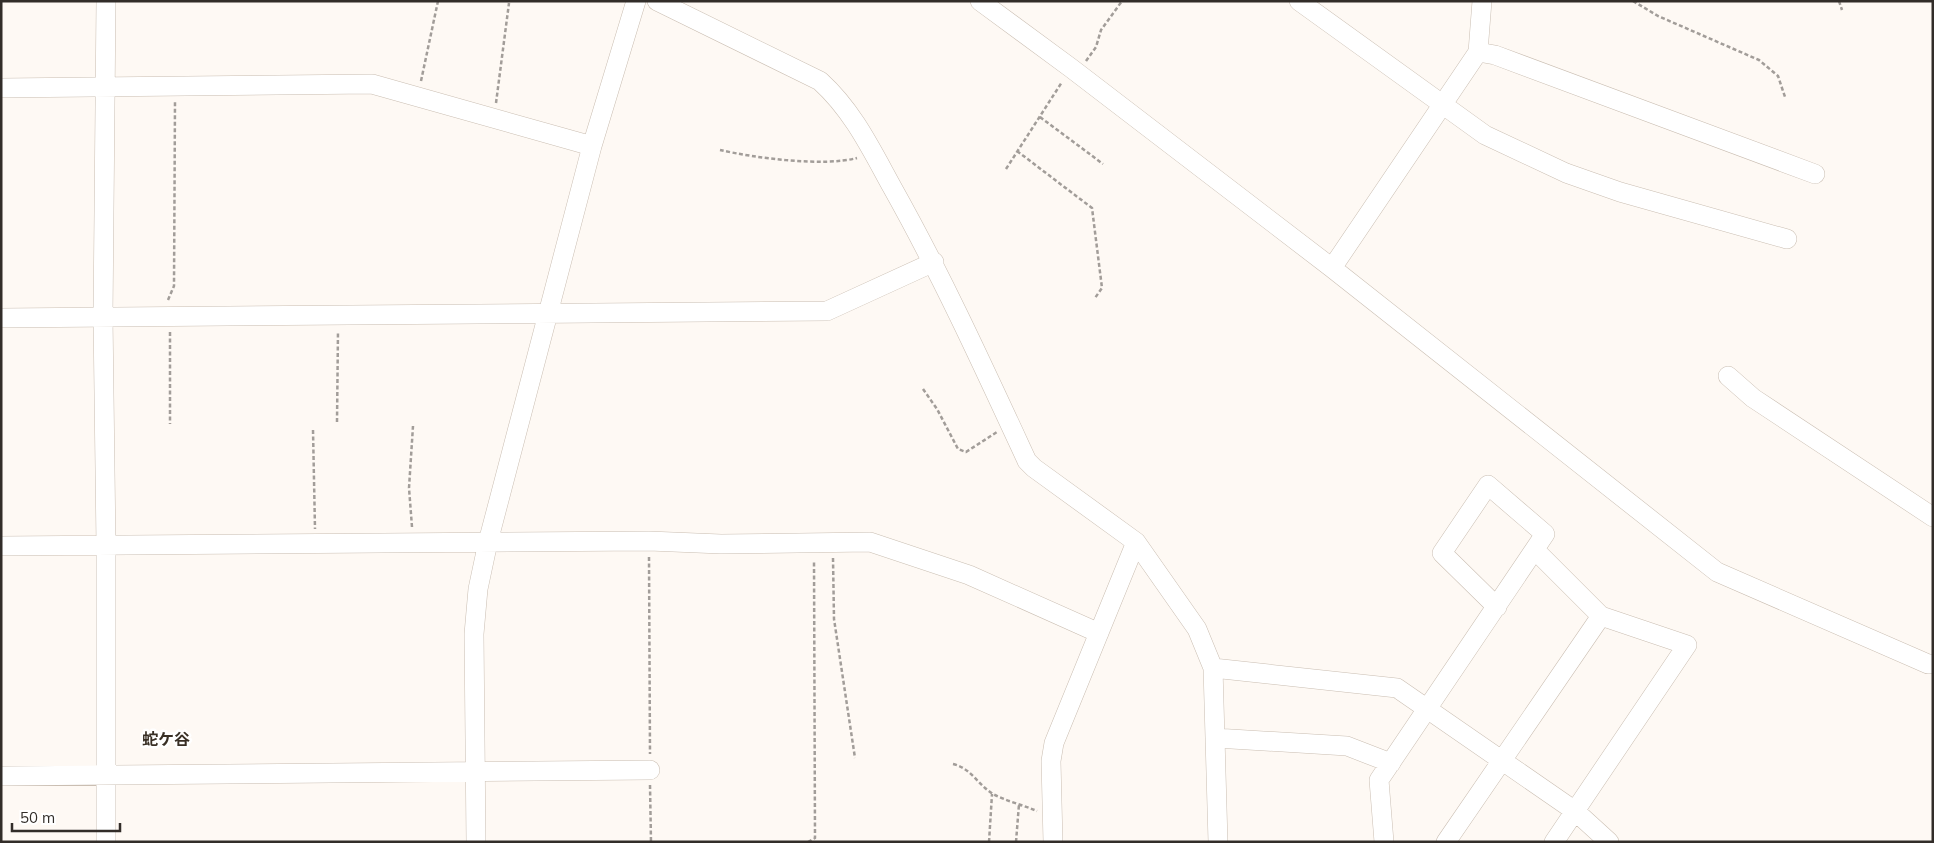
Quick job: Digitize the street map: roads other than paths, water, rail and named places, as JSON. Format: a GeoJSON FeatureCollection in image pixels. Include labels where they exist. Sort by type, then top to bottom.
{"type":"FeatureCollection","features":[{"type":"Feature","properties":{"kind":"street"},"geometry":{"type":"LineString","coordinates":[[106,1],[103,317],[106,545],[106,842]]}},
{"type":"Feature","properties":{"kind":"street"},"geometry":{"type":"LineString","coordinates":[[476,842],[474,634],[478,589],[488,542],[592,146],[636,1]]}},
{"type":"Feature","properties":{"kind":"street"},"geometry":{"type":"LineString","coordinates":[[657,1],[820,81],[837,96],[855,121],[934,262],[1027,461],[1136,542],[1196,629],[1213,668],[1218,842]]}},
{"type":"Feature","properties":{"kind":"street"},"geometry":{"type":"LineString","coordinates":[[980,1],[1074,70],[1332,268],[1717,572],[1933,664]]}},
{"type":"Feature","properties":{"kind":"street"},"geometry":{"type":"LineString","coordinates":[[1299,1],[1442,106],[1485,135],[1566,173],[1620,192],[1787,239]]}},
{"type":"Feature","properties":{"kind":"street"},"geometry":{"type":"LineString","coordinates":[[1332,268],[1478,52],[1482,1]]}},
{"type":"Feature","properties":{"kind":"street"},"geometry":{"type":"LineString","coordinates":[[1478,52],[1495,55],[1815,174]]}},
{"type":"Feature","properties":{"kind":"street"},"geometry":{"type":"LineString","coordinates":[[1,88],[372,84],[592,146]]}},
{"type":"Feature","properties":{"kind":"street"},"geometry":{"type":"LineString","coordinates":[[1,318],[168,315],[827,311],[934,262]]}},
{"type":"Feature","properties":{"kind":"street"},"geometry":{"type":"LineString","coordinates":[[1728,376],[1753,398],[1933,517]]}},
{"type":"Feature","properties":{"kind":"street"},"geometry":{"type":"LineString","coordinates":[[1384,842],[1379,780],[1497,607],[1545,534],[1488,485],[1442,553],[1497,607]]}},
{"type":"Feature","properties":{"kind":"street"},"geometry":{"type":"LineString","coordinates":[[1,546],[412,542],[649,541],[721,544],[870,542],[917,556],[969,575],[1098,633]]}},
{"type":"Feature","properties":{"kind":"street"},"geometry":{"type":"LineString","coordinates":[[1053,842],[1051,761],[1054,743],[1136,542]]}},
{"type":"Feature","properties":{"kind":"street"},"geometry":{"type":"LineString","coordinates":[[1535,550],[1601,616],[1687,645],[1554,842]]}},
{"type":"Feature","properties":{"kind":"street"},"geometry":{"type":"LineString","coordinates":[[1446,842],[1601,616]]}},
{"type":"Feature","properties":{"kind":"street"},"geometry":{"type":"LineString","coordinates":[[1213,668],[1397,688],[1574,812],[1609,842]]}},
{"type":"Feature","properties":{"kind":"street"},"geometry":{"type":"LineString","coordinates":[[1215,738],[1347,746],[1391,763]]}},
{"type":"Feature","properties":{"kind":"street"},"geometry":{"type":"LineString","coordinates":[[1,776],[650,770]]}},
{"type":"Feature","properties":{"kind":"district","name":"蛇ケ谷"},"geometry":{"type":"Point","coordinates":[166,739]}}]}
